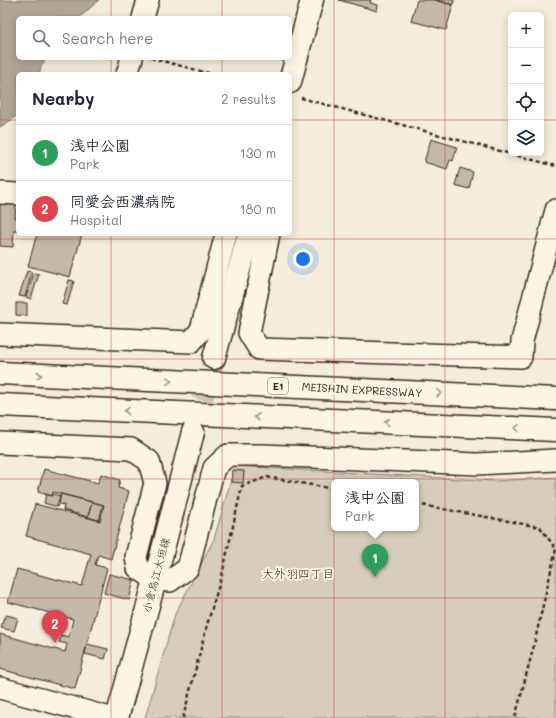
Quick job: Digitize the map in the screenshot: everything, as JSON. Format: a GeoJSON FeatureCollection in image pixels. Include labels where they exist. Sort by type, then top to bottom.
{"type":"FeatureCollection","features":[{"type":"Feature","properties":{"kind":"main road"},"geometry":{"type":"LineString","coordinates":[[294,89],[312,0]]}},
{"type":"Feature","properties":{"kind":"main road"},"geometry":{"type":"LineString","coordinates":[[214,358],[248,236]]}},
{"type":"Feature","properties":{"kind":"main road","name":"MEISHIN EXPRESSWAY"},"geometry":{"type":"LineString","coordinates":[[0,373],[556,399]]}},
{"type":"Feature","properties":{"kind":"main road"},"geometry":{"type":"LineString","coordinates":[[0,405],[556,430]]}},
{"type":"Feature","properties":{"kind":"main road","name":"小倉烏江大垣線"},"geometry":{"type":"LineString","coordinates":[[117,718],[155,580],[193,432]]}},
{"type":"Feature","properties":{"kind":"street"},"geometry":{"type":"LineString","coordinates":[[144,16],[148,0]]}},
{"type":"Feature","properties":{"kind":"street"},"geometry":{"type":"LineString","coordinates":[[128,72],[131,60]]}},
{"type":"Feature","properties":{"kind":"street"},"geometry":{"type":"LineString","coordinates":[[0,193],[16,194]]}},
{"type":"Feature","properties":{"kind":"street"},"geometry":{"type":"LineString","coordinates":[[269,236],[249,333],[259,349],[521,358],[522,341],[556,210]]}},
{"type":"Feature","properties":{"kind":"street"},"geometry":{"type":"LineString","coordinates":[[0,334],[191,342],[201,330],[225,236]]}},
{"type":"Feature","properties":{"kind":"street"},"geometry":{"type":"LineString","coordinates":[[0,443],[131,449],[149,461],[155,483],[136,557],[138,568],[155,580],[170,581],[188,568],[214,468],[228,455],[263,455],[477,464],[556,460]]}},
{"type":"Feature","properties":{"kind":"street"},"geometry":{"type":"LineString","coordinates":[[0,688],[110,718]]}},
{"type":"Feature","properties":{"kind":"path"},"geometry":{"type":"LineString","coordinates":[[159,60],[204,72]]}},
{"type":"Feature","properties":{"kind":"path"},"geometry":{"type":"LineString","coordinates":[[294,89],[556,166]]}},
{"type":"Feature","properties":{"kind":"path"},"geometry":{"type":"LineString","coordinates":[[183,718],[207,625],[222,575],[242,486],[267,477],[331,488]]}},
{"type":"Feature","properties":{"kind":"path"},"geometry":{"type":"LineString","coordinates":[[419,505],[540,527],[556,548],[533,649],[515,718]]}},
{"type":"Feature","properties":{"kind":"shaded area"},"geometry":{"type":"Polygon","coordinates":[[[0,0],[99,0],[81,16],[16,16],[16,60],[45,60],[40,72],[16,72],[16,116],[0,127],[0,0]]]}},
{"type":"Feature","properties":{"kind":"shaded area"},"geometry":{"type":"Polygon","coordinates":[[[235,466],[495,481],[556,477],[556,718],[145,718],[175,614],[214,539],[235,466]]]}},
{"type":"Feature","properties":{"kind":"building"},"geometry":{"type":"Polygon","coordinates":[[[339,0],[371,0],[370,3],[378,5],[377,11],[339,0]]]}},
{"type":"Feature","properties":{"kind":"building"},"geometry":{"type":"Polygon","coordinates":[[[417,0],[435,0],[453,5],[446,30],[411,21],[417,0]]]}},
{"type":"Feature","properties":{"kind":"building"},"geometry":{"type":"Polygon","coordinates":[[[435,0],[454,0],[453,5],[435,0]]]}},
{"type":"Feature","properties":{"kind":"building"},"geometry":{"type":"Polygon","coordinates":[[[431,139],[457,147],[453,161],[450,160],[447,169],[424,162],[431,139]]]}},
{"type":"Feature","properties":{"kind":"building"},"geometry":{"type":"Polygon","coordinates":[[[460,168],[473,172],[469,189],[455,185],[460,168]]]}},
{"type":"Feature","properties":{"kind":"building"},"geometry":{"type":"Polygon","coordinates":[[[0,201],[16,202],[16,230],[14,230],[13,247],[0,246],[0,201]]]}},
{"type":"Feature","properties":{"kind":"building"},"geometry":{"type":"Polygon","coordinates":[[[36,236],[81,236],[70,277],[28,266],[36,236]]]}},
{"type":"Feature","properties":{"kind":"building"},"geometry":{"type":"Polygon","coordinates":[[[27,271],[32,272],[25,297],[19,296],[27,271]]]}},
{"type":"Feature","properties":{"kind":"building"},"geometry":{"type":"Polygon","coordinates":[[[34,273],[39,274],[31,299],[26,297],[34,273]]]}},
{"type":"Feature","properties":{"kind":"building"},"geometry":{"type":"Polygon","coordinates":[[[69,280],[74,281],[67,305],[62,304],[69,280]]]}},
{"type":"Feature","properties":{"kind":"building"},"geometry":{"type":"Polygon","coordinates":[[[16,303],[27,303],[27,316],[16,315],[16,303]]]}},
{"type":"Feature","properties":{"kind":"building"},"geometry":{"type":"Polygon","coordinates":[[[44,469],[98,483],[101,474],[120,480],[118,488],[129,491],[111,559],[98,555],[95,565],[107,568],[75,689],[0,669],[0,634],[65,652],[67,644],[59,642],[61,635],[69,637],[73,619],[8,602],[17,569],[82,586],[91,554],[26,536],[35,504],[100,521],[104,505],[53,492],[52,496],[38,492],[44,469]]]}},
{"type":"Feature","properties":{"kind":"building"},"geometry":{"type":"Polygon","coordinates":[[[232,470],[244,471],[243,483],[231,482],[232,470]]]}},
{"type":"Feature","properties":{"kind":"building"},"geometry":{"type":"Polygon","coordinates":[[[46,494],[60,496],[57,507],[44,503],[46,494]]]}},
{"type":"Feature","properties":{"kind":"building"},"geometry":{"type":"Polygon","coordinates":[[[61,494],[92,502],[88,517],[63,510],[64,505],[59,504],[61,494]]]}},
{"type":"Feature","properties":{"kind":"building"},"geometry":{"type":"Polygon","coordinates":[[[92,502],[103,505],[99,520],[88,517],[92,502]]]}},
{"type":"Feature","properties":{"kind":"building"},"geometry":{"type":"Polygon","coordinates":[[[109,574],[134,580],[129,600],[104,593],[109,574]]]}},
{"type":"Feature","properties":{"kind":"building"},"geometry":{"type":"Polygon","coordinates":[[[6,615],[18,618],[14,631],[1,628],[6,615]]]}},
{"type":"Feature","properties":{"kind":"building"},"geometry":{"type":"Polygon","coordinates":[[[87,644],[108,649],[105,659],[85,654],[87,644]]]}},
{"type":"Feature","properties":{"kind":"tunnel"},"geometry":{"type":"LineString","coordinates":[[193,432],[214,358]]}},
{"type":"Feature","properties":{"kind":"place","name":"浅中公園"},"geometry":{"type":"Point","coordinates":[375,577]}},
{"type":"Feature","properties":{"kind":"place","name":"同愛会西濃病院"},"geometry":{"type":"Point","coordinates":[55,643]}},
{"type":"Feature","properties":{"kind":"district","name":"大外羽四丁目"},"geometry":{"type":"Point","coordinates":[298,574]}}]}
